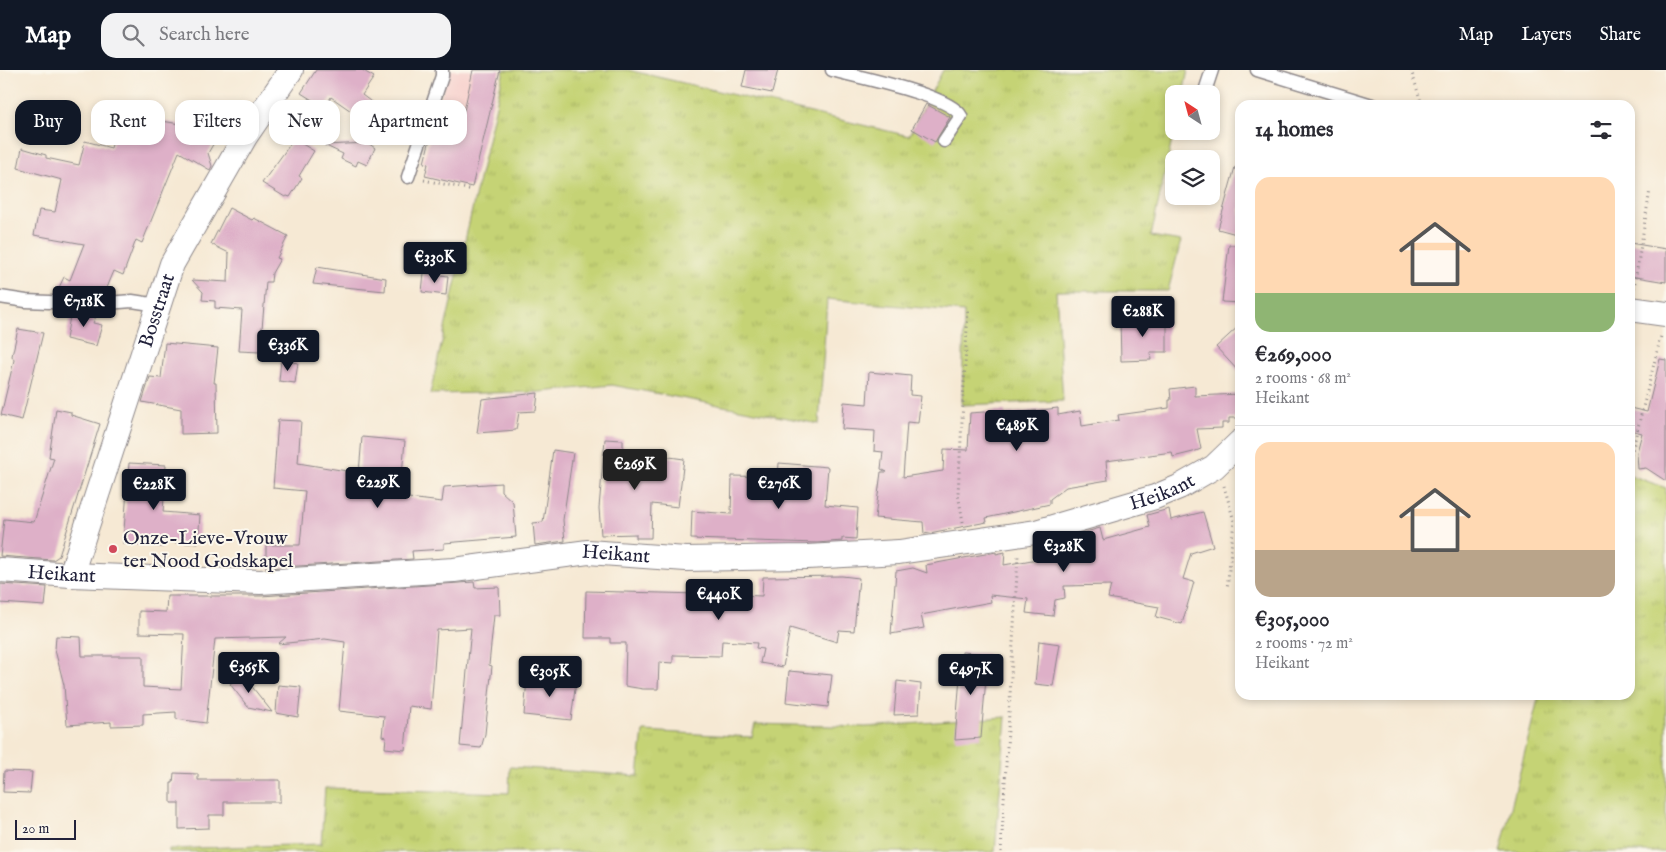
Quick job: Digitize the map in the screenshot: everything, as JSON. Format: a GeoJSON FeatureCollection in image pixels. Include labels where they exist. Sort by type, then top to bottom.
{"type":"FeatureCollection","features":[{"type":"Feature","properties":{"kind":"street","name":"Bosstraat"},"geometry":{"type":"LineString","coordinates":[[71,575],[172,264],[245,137],[291,70]]}},
{"type":"Feature","properties":{"kind":"street"},"geometry":{"type":"LineString","coordinates":[[1635,310],[1666,314]]}},
{"type":"Feature","properties":{"kind":"street","name":"Heikant"},"geometry":{"type":"LineString","coordinates":[[0,570],[71,575],[260,582],[454,570],[588,552],[686,559],[807,557],[899,552],[1036,532],[1136,503],[1179,488],[1214,467],[1235,447]]}},
{"type":"Feature","properties":{"kind":"lane"},"geometry":{"type":"LineString","coordinates":[[408,177],[442,76],[442,70]]}},
{"type":"Feature","properties":{"kind":"lane"},"geometry":{"type":"LineString","coordinates":[[832,70],[929,96],[958,111],[961,116],[944,141]]}},
{"type":"Feature","properties":{"kind":"lane"},"geometry":{"type":"LineString","coordinates":[[1207,85],[1212,70]]}},
{"type":"Feature","properties":{"kind":"lane"},"geometry":{"type":"LineString","coordinates":[[1258,70],[1356,100]]}},
{"type":"Feature","properties":{"kind":"lane"},"geometry":{"type":"LineString","coordinates":[[0,297],[26,301],[95,304],[132,301],[158,305]]}},
{"type":"Feature","properties":{"kind":"path"},"geometry":{"type":"LineString","coordinates":[[1411,70],[1420,100]]}},
{"type":"Feature","properties":{"kind":"path"},"geometry":{"type":"LineString","coordinates":[[408,177],[473,190]]}},
{"type":"Feature","properties":{"kind":"path"},"geometry":{"type":"LineString","coordinates":[[1635,284],[1650,190]]}},
{"type":"Feature","properties":{"kind":"path"},"geometry":{"type":"LineString","coordinates":[[967,542],[958,494],[968,310]]}},
{"type":"Feature","properties":{"kind":"path"},"geometry":{"type":"LineString","coordinates":[[1635,439],[1666,314]]}},
{"type":"Feature","properties":{"kind":"path"},"geometry":{"type":"LineString","coordinates":[[1226,490],[1234,521],[1227,589]]}},
{"type":"Feature","properties":{"kind":"path"},"geometry":{"type":"LineString","coordinates":[[1001,852],[1019,534]]}},
{"type":"Feature","properties":{"kind":"shaded area"},"geometry":{"type":"Polygon","coordinates":[[[449,70],[500,70],[472,187],[425,176],[428,164],[422,163],[427,145],[467,145],[467,100],[440,100],[449,70]]]}},
{"type":"Feature","properties":{"kind":"green space"},"geometry":{"type":"Polygon","coordinates":[[[504,70],[628,70],[909,136],[943,70],[1188,70],[1185,85],[1165,85],[1165,140],[1172,140],[1170,150],[1165,150],[1165,172],[1151,236],[1181,241],[1168,291],[1056,291],[1063,401],[962,405],[964,312],[827,299],[819,424],[612,385],[540,392],[430,394],[504,70]]]}},
{"type":"Feature","properties":{"kind":"green space"},"geometry":{"type":"Polygon","coordinates":[[[1635,477],[1666,488],[1666,852],[1500,852],[1538,700],[1635,700],[1635,477]]]}},
{"type":"Feature","properties":{"kind":"green space"},"geometry":{"type":"Polygon","coordinates":[[[1006,717],[995,852],[169,852],[169,849],[321,844],[325,788],[509,793],[510,767],[638,776],[643,731],[752,737],[755,724],[866,727],[1006,717]]]}},
{"type":"Feature","properties":{"kind":"building"},"geometry":{"type":"Polygon","coordinates":[[[316,70],[362,70],[374,77],[362,95],[369,100],[350,100],[350,110],[340,103],[340,100],[331,97],[329,100],[312,100],[301,93],[316,70]]]}},
{"type":"Feature","properties":{"kind":"building"},"geometry":{"type":"Polygon","coordinates":[[[473,70],[500,70],[472,187],[425,176],[428,164],[424,163],[428,145],[467,145],[466,100],[473,70]]]}},
{"type":"Feature","properties":{"kind":"building"},"geometry":{"type":"Polygon","coordinates":[[[746,70],[778,70],[772,93],[742,87],[746,70]]]}},
{"type":"Feature","properties":{"kind":"building"},"geometry":{"type":"Polygon","coordinates":[[[926,104],[950,117],[935,142],[912,129],[926,104]]]}},
{"type":"Feature","properties":{"kind":"building"},"geometry":{"type":"Polygon","coordinates":[[[165,122],[175,123],[175,145],[213,145],[208,153],[212,166],[210,170],[179,152],[142,243],[136,240],[123,275],[114,271],[104,295],[56,294],[64,277],[70,280],[84,244],[34,235],[39,210],[55,212],[62,180],[18,168],[22,148],[46,155],[46,158],[79,165],[85,141],[91,143],[91,145],[111,148],[112,145],[165,145],[165,122]]]}},
{"type":"Feature","properties":{"kind":"building"},"geometry":{"type":"Polygon","coordinates":[[[290,145],[304,145],[314,151],[299,176],[302,178],[290,197],[285,197],[262,183],[290,145]]]}},
{"type":"Feature","properties":{"kind":"building"},"geometry":{"type":"Polygon","coordinates":[[[324,145],[371,145],[375,148],[367,165],[358,161],[356,166],[341,159],[343,154],[324,145]]]}},
{"type":"Feature","properties":{"kind":"building"},"geometry":{"type":"Polygon","coordinates":[[[1235,167],[1235,234],[1218,229],[1235,167]]]}},
{"type":"Feature","properties":{"kind":"building"},"geometry":{"type":"Polygon","coordinates":[[[229,208],[252,220],[254,218],[288,236],[277,258],[280,259],[272,273],[271,282],[266,282],[260,352],[239,351],[242,310],[215,308],[215,301],[202,300],[203,292],[192,280],[228,282],[229,253],[211,244],[229,208]]]}},
{"type":"Feature","properties":{"kind":"building"},"geometry":{"type":"Polygon","coordinates":[[[1635,244],[1666,249],[1666,282],[1635,277],[1635,244]]]}},
{"type":"Feature","properties":{"kind":"building"},"geometry":{"type":"Polygon","coordinates":[[[1229,245],[1235,245],[1235,303],[1222,302],[1229,245]]]}},
{"type":"Feature","properties":{"kind":"building"},"geometry":{"type":"Polygon","coordinates":[[[317,267],[386,278],[385,291],[313,284],[317,267]]]}},
{"type":"Feature","properties":{"kind":"building"},"geometry":{"type":"Polygon","coordinates":[[[424,273],[448,276],[446,295],[422,292],[424,273]]]}},
{"type":"Feature","properties":{"kind":"building"},"geometry":{"type":"Polygon","coordinates":[[[71,311],[98,312],[93,323],[102,325],[96,346],[66,339],[71,311]]]}},
{"type":"Feature","properties":{"kind":"building"},"geometry":{"type":"Polygon","coordinates":[[[1167,317],[1167,352],[1150,352],[1151,360],[1121,361],[1120,318],[1167,317]]]}},
{"type":"Feature","properties":{"kind":"building"},"geometry":{"type":"Polygon","coordinates":[[[18,329],[43,333],[22,420],[1,415],[14,360],[12,356],[18,329]]]}},
{"type":"Feature","properties":{"kind":"building"},"geometry":{"type":"Polygon","coordinates":[[[1235,330],[1235,368],[1216,347],[1235,330]]]}},
{"type":"Feature","properties":{"kind":"building"},"geometry":{"type":"Polygon","coordinates":[[[165,343],[218,348],[214,383],[216,383],[217,433],[181,434],[181,409],[142,402],[150,377],[161,378],[165,343]]]}},
{"type":"Feature","properties":{"kind":"building"},"geometry":{"type":"Polygon","coordinates":[[[1660,359],[1666,360],[1666,481],[1646,468],[1638,469],[1637,452],[1642,433],[1635,431],[1635,409],[1647,412],[1660,359]]]}},
{"type":"Feature","properties":{"kind":"building"},"geometry":{"type":"Polygon","coordinates":[[[281,360],[298,363],[295,383],[279,381],[281,360]]]}},
{"type":"Feature","properties":{"kind":"building"},"geometry":{"type":"Polygon","coordinates":[[[869,372],[911,376],[910,395],[921,396],[918,423],[907,422],[903,477],[943,471],[944,449],[968,450],[970,413],[1005,411],[1005,414],[1058,408],[1058,415],[1080,411],[1082,426],[1119,420],[1118,415],[1169,408],[1169,400],[1171,400],[1170,389],[1195,386],[1195,396],[1235,394],[1235,418],[1229,418],[1229,423],[1222,423],[1222,428],[1197,429],[1201,449],[1193,452],[1173,457],[1172,452],[1106,461],[1108,480],[1066,487],[1050,499],[1050,504],[986,518],[987,522],[924,534],[923,522],[875,518],[881,472],[887,472],[881,469],[883,452],[874,451],[875,431],[842,429],[844,402],[867,404],[869,372]]]}},
{"type":"Feature","properties":{"kind":"building"},"geometry":{"type":"Polygon","coordinates":[[[538,393],[536,411],[519,412],[516,430],[477,433],[482,399],[538,393]]]}},
{"type":"Feature","properties":{"kind":"building"},"geometry":{"type":"Polygon","coordinates":[[[56,409],[71,412],[71,415],[100,424],[59,556],[53,560],[0,556],[4,519],[34,522],[54,458],[49,457],[56,409]]]}},
{"type":"Feature","properties":{"kind":"building"},"geometry":{"type":"Polygon","coordinates":[[[278,420],[301,421],[298,463],[359,473],[362,437],[405,441],[400,497],[442,502],[444,487],[501,483],[501,491],[513,502],[516,537],[444,543],[444,549],[412,551],[413,559],[266,568],[266,545],[300,545],[305,491],[273,488],[278,420]]]}},
{"type":"Feature","properties":{"kind":"building"},"geometry":{"type":"Polygon","coordinates":[[[605,439],[623,440],[623,461],[654,464],[655,455],[684,459],[678,507],[652,504],[651,538],[636,538],[636,534],[601,535],[599,508],[605,439]]]}},
{"type":"Feature","properties":{"kind":"building"},"geometry":{"type":"Polygon","coordinates":[[[553,450],[573,453],[563,520],[565,541],[535,545],[533,523],[543,522],[553,450]]]}},
{"type":"Feature","properties":{"kind":"building"},"geometry":{"type":"Polygon","coordinates":[[[129,463],[166,465],[163,512],[200,515],[198,544],[163,542],[163,547],[123,544],[129,463]]]}},
{"type":"Feature","properties":{"kind":"building"},"geometry":{"type":"Polygon","coordinates":[[[779,463],[828,467],[825,505],[858,508],[856,539],[842,538],[842,541],[817,543],[691,539],[692,511],[731,514],[732,476],[778,477],[779,463]]]}},
{"type":"Feature","properties":{"kind":"building"},"geometry":{"type":"Polygon","coordinates":[[[1169,509],[1171,520],[1203,512],[1213,546],[1191,553],[1183,579],[1194,582],[1182,624],[1156,617],[1159,607],[1108,598],[1111,585],[1064,586],[1065,598],[1055,600],[1053,616],[1026,613],[1028,599],[990,595],[991,602],[921,615],[924,628],[891,634],[896,571],[913,568],[927,573],[926,565],[996,552],[996,554],[1005,552],[1004,565],[1043,558],[1041,545],[1100,528],[1103,540],[1150,527],[1147,515],[1169,509]]]}},
{"type":"Feature","properties":{"kind":"building"},"geometry":{"type":"Polygon","coordinates":[[[842,576],[859,578],[854,631],[839,630],[837,642],[790,628],[783,667],[760,663],[763,649],[756,648],[757,643],[722,641],[721,656],[673,655],[673,663],[659,662],[658,689],[643,689],[625,686],[626,643],[610,643],[610,638],[585,638],[586,591],[699,594],[699,597],[736,598],[737,595],[762,596],[763,577],[842,576]]]}},
{"type":"Feature","properties":{"kind":"building"},"geometry":{"type":"Polygon","coordinates":[[[474,582],[475,588],[499,587],[500,615],[494,615],[489,665],[492,666],[485,734],[481,748],[460,746],[471,628],[437,630],[431,709],[409,706],[405,750],[385,748],[386,737],[382,736],[384,716],[339,711],[345,642],[325,639],[278,644],[286,637],[215,639],[206,723],[176,719],[176,712],[143,714],[143,725],[111,726],[111,722],[67,725],[64,685],[55,650],[56,636],[81,637],[82,656],[143,656],[143,687],[181,689],[184,634],[139,633],[139,611],[166,612],[167,596],[261,596],[474,582]]]}},
{"type":"Feature","properties":{"kind":"building"},"geometry":{"type":"Polygon","coordinates":[[[0,584],[47,587],[45,606],[0,603],[0,584]]]}},
{"type":"Feature","properties":{"kind":"building"},"geometry":{"type":"Polygon","coordinates":[[[1039,641],[1060,644],[1053,686],[1035,684],[1039,641]]]}},
{"type":"Feature","properties":{"kind":"building"},"geometry":{"type":"Polygon","coordinates":[[[962,652],[988,654],[981,738],[955,740],[962,652]]]}},
{"type":"Feature","properties":{"kind":"building"},"geometry":{"type":"Polygon","coordinates":[[[789,671],[832,675],[828,707],[786,702],[789,671]]]}},
{"type":"Feature","properties":{"kind":"building"},"geometry":{"type":"Polygon","coordinates":[[[242,674],[272,712],[248,707],[230,684],[242,674]]]}},
{"type":"Feature","properties":{"kind":"building"},"geometry":{"type":"Polygon","coordinates":[[[527,678],[576,681],[571,720],[524,715],[527,678]]]}},
{"type":"Feature","properties":{"kind":"building"},"geometry":{"type":"Polygon","coordinates":[[[897,681],[921,684],[919,714],[894,715],[897,681]]]}},
{"type":"Feature","properties":{"kind":"building"},"geometry":{"type":"Polygon","coordinates":[[[278,685],[301,687],[298,717],[276,713],[278,685]]]}},
{"type":"Feature","properties":{"kind":"building"},"geometry":{"type":"Polygon","coordinates":[[[4,771],[32,772],[30,793],[3,792],[4,771]]]}},
{"type":"Feature","properties":{"kind":"building"},"geometry":{"type":"Polygon","coordinates":[[[174,773],[198,774],[198,780],[280,780],[280,802],[224,802],[224,815],[209,815],[209,828],[179,829],[179,803],[171,803],[171,783],[173,783],[174,773]]]}},
{"type":"Feature","properties":{"kind":"place","name":"Onze-Lieve-Vrouw ter Nood Godskapel"},"geometry":{"type":"Point","coordinates":[113,549]}}]}
